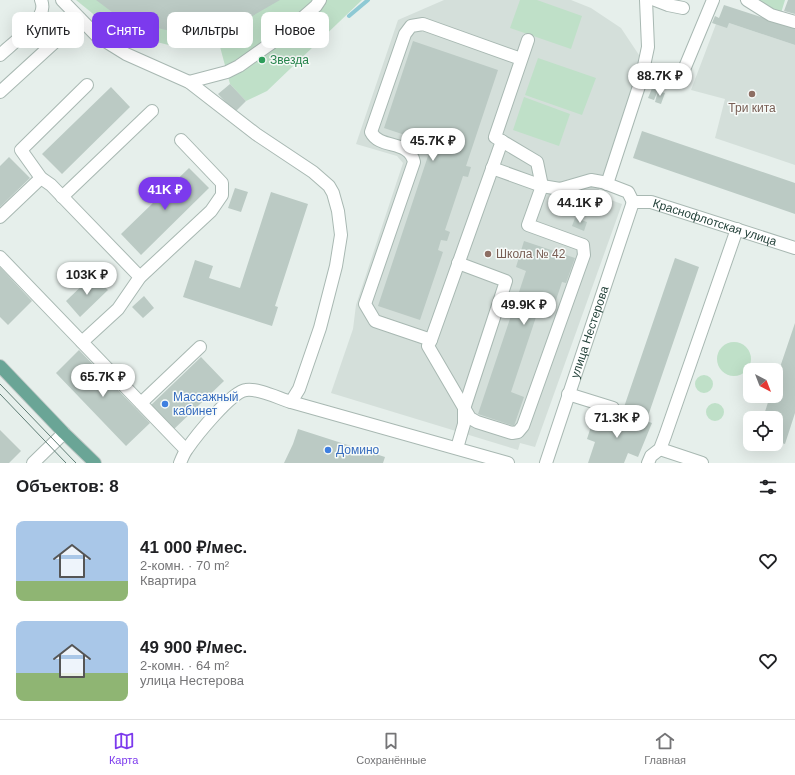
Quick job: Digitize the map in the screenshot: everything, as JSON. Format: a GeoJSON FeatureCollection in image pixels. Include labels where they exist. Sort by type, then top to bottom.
{"type":"FeatureCollection","features":[{"type":"Feature","properties":{"kind":"main road"},"geometry":{"type":"LineString","coordinates":[[0,366],[95,463]]}},
{"type":"Feature","properties":{"kind":"street"},"geometry":{"type":"LineString","coordinates":[[0,55],[36,21],[41,14],[43,5],[42,0]]}},
{"type":"Feature","properties":{"kind":"street"},"geometry":{"type":"LineString","coordinates":[[62,0],[74,12]]}},
{"type":"Feature","properties":{"kind":"street"},"geometry":{"type":"LineString","coordinates":[[189,82],[227,72],[239,66],[284,34],[316,6],[320,0]]}},
{"type":"Feature","properties":{"kind":"street"},"geometry":{"type":"LineString","coordinates":[[607,184],[641,80],[648,47],[646,0]]}},
{"type":"Feature","properties":{"kind":"street"},"geometry":{"type":"LineString","coordinates":[[655,0],[682,8]]}},
{"type":"Feature","properties":{"kind":"street"},"geometry":{"type":"LineString","coordinates":[[641,80],[684,72],[714,0]]}},
{"type":"Feature","properties":{"kind":"street"},"geometry":{"type":"LineString","coordinates":[[747,0],[771,15],[795,22]]}},
{"type":"Feature","properties":{"kind":"street"},"geometry":{"type":"LineString","coordinates":[[84,22],[97,36],[126,54],[189,82],[256,134],[313,172],[325,182],[332,193],[338,210],[341,235],[336,266],[320,328],[302,382],[290,402]]}},
{"type":"Feature","properties":{"kind":"street"},"geometry":{"type":"LineString","coordinates":[[431,340],[375,320],[365,304],[414,162],[412,154],[406,150],[377,140],[373,137],[371,132],[405,34],[411,26],[423,24],[521,59]]}},
{"type":"Feature","properties":{"kind":"street"},"geometry":{"type":"LineString","coordinates":[[502,141],[428,346],[470,418],[477,422],[512,433],[518,432],[523,426],[584,255],[583,245],[528,225],[542,186],[537,162],[502,141],[495,137],[528,40]]}},
{"type":"Feature","properties":{"kind":"street"},"geometry":{"type":"LineString","coordinates":[[0,92],[48,48]]}},
{"type":"Feature","properties":{"kind":"street"},"geometry":{"type":"LineString","coordinates":[[88,85],[22,150],[41,178],[51,185],[140,277]]}},
{"type":"Feature","properties":{"kind":"street"},"geometry":{"type":"LineString","coordinates":[[62,197],[152,112]]}},
{"type":"Feature","properties":{"kind":"street"},"geometry":{"type":"LineString","coordinates":[[82,342],[118,309],[140,277],[211,211],[222,195],[222,183],[181,140]]}},
{"type":"Feature","properties":{"kind":"street"},"geometry":{"type":"LineString","coordinates":[[492,168],[542,186],[560,189],[591,180],[628,192],[633,202]]}},
{"type":"Feature","properties":{"kind":"street"},"geometry":{"type":"LineString","coordinates":[[0,217],[41,178]]}},
{"type":"Feature","properties":{"kind":"street","name":"Краснофлотская улица"},"geometry":{"type":"LineString","coordinates":[[633,202],[651,202],[795,248]]}},
{"type":"Feature","properties":{"kind":"street","name":"улица Нестерова"},"geometry":{"type":"LineString","coordinates":[[546,463],[633,202]]}},
{"type":"Feature","properties":{"kind":"street"},"geometry":{"type":"LineString","coordinates":[[648,463],[651,456],[660,449],[737,229]]}},
{"type":"Feature","properties":{"kind":"street"},"geometry":{"type":"LineString","coordinates":[[0,257],[186,450]]}},
{"type":"Feature","properties":{"kind":"street"},"geometry":{"type":"LineString","coordinates":[[457,448],[464,424],[464,409],[506,281],[458,264]]}},
{"type":"Feature","properties":{"kind":"street"},"geometry":{"type":"LineString","coordinates":[[141,403],[200,348]]}},
{"type":"Feature","properties":{"kind":"street"},"geometry":{"type":"LineString","coordinates":[[180,463],[186,450],[218,411],[231,399],[245,390],[262,392],[290,402],[508,463]]}},
{"type":"Feature","properties":{"kind":"street"},"geometry":{"type":"LineString","coordinates":[[568,394],[613,408]]}},
{"type":"Feature","properties":{"kind":"street"},"geometry":{"type":"LineString","coordinates":[[33,463],[64,433]]}},
{"type":"Feature","properties":{"kind":"street"},"geometry":{"type":"LineString","coordinates":[[660,449],[702,463]]}},
{"type":"Feature","properties":{"kind":"shaded area","name":"Школа № 42"},"geometry":{"type":"Polygon","coordinates":[[[444,0],[571,0],[591,8],[621,28],[643,61],[597,195],[622,204],[535,447],[520,443],[518,450],[331,393],[353,329],[356,305],[403,163],[397,156],[356,144],[398,20],[444,0]]]}},
{"type":"Feature","properties":{"kind":"shaded area","name":"Три кита"},"geometry":{"type":"Polygon","coordinates":[[[729,23],[795,45],[795,165],[715,138],[725,99],[691,90],[716,24],[729,23]]]}},
{"type":"Feature","properties":{"kind":"green space"},"geometry":{"type":"Polygon","coordinates":[[[76,0],[362,0],[329,32],[329,12],[261,12],[261,48],[312,48],[267,91],[246,101],[230,84],[220,48],[253,48],[253,12],[167,12],[167,45],[159,43],[159,12],[92,13],[76,0]]]}},
{"type":"Feature","properties":{"kind":"green space"},"geometry":{"type":"Polygon","coordinates":[[[520,0],[537,0],[582,16],[571,49],[510,28],[520,0]]]}},
{"type":"Feature","properties":{"kind":"green space"},"geometry":{"type":"Polygon","coordinates":[[[739,0],[785,0],[781,13],[739,0]]]}},
{"type":"Feature","properties":{"kind":"green space"},"geometry":{"type":"Polygon","coordinates":[[[538,58],[596,78],[582,115],[525,95],[538,58]]]}},
{"type":"Feature","properties":{"kind":"green space"},"geometry":{"type":"Polygon","coordinates":[[[524,97],[570,114],[559,146],[513,130],[524,97]]]}},
{"type":"Feature","properties":{"kind":"green space"},"geometry":{"type":"Polygon","coordinates":[[[731,342],[740,343],[746,347],[751,356],[751,363],[743,363],[743,373],[737,376],[728,375],[722,371],[717,362],[718,353],[722,347],[731,342]]]}},
{"type":"Feature","properties":{"kind":"green space"},"geometry":{"type":"Polygon","coordinates":[[[700,375],[708,375],[713,380],[711,391],[708,393],[700,393],[695,388],[695,380],[700,375]]]}},
{"type":"Feature","properties":{"kind":"green space"},"geometry":{"type":"Polygon","coordinates":[[[715,403],[721,406],[724,412],[721,418],[715,421],[709,418],[706,412],[709,406],[715,403]]]}},
{"type":"Feature","properties":{"kind":"building"},"geometry":{"type":"Polygon","coordinates":[[[96,0],[280,0],[253,16],[253,12],[167,12],[167,30],[159,28],[159,12],[112,12],[96,0]]]}},
{"type":"Feature","properties":{"kind":"building"},"geometry":{"type":"Polygon","coordinates":[[[788,0],[795,0],[795,14],[784,11],[788,0]]]}},
{"type":"Feature","properties":{"kind":"building"},"geometry":{"type":"Polygon","coordinates":[[[724,5],[795,28],[795,45],[729,23],[727,28],[712,23],[715,16],[719,18],[724,5]]]}},
{"type":"Feature","properties":{"kind":"building"},"geometry":{"type":"Polygon","coordinates":[[[413,41],[498,70],[466,166],[471,167],[468,177],[463,176],[445,230],[450,232],[447,241],[441,240],[438,250],[443,252],[420,320],[378,306],[432,144],[384,128],[413,41]]]}},
{"type":"Feature","properties":{"kind":"building"},"geometry":{"type":"Polygon","coordinates":[[[230,84],[246,101],[235,112],[218,94],[230,84]]]}},
{"type":"Feature","properties":{"kind":"building"},"geometry":{"type":"Polygon","coordinates":[[[653,86],[659,88],[654,100],[648,98],[653,86]]]}},
{"type":"Feature","properties":{"kind":"building"},"geometry":{"type":"Polygon","coordinates":[[[111,87],[130,107],[62,174],[42,154],[111,87]]]}},
{"type":"Feature","properties":{"kind":"building"},"geometry":{"type":"Polygon","coordinates":[[[658,91],[665,93],[661,104],[655,102],[658,91]]]}},
{"type":"Feature","properties":{"kind":"building"},"geometry":{"type":"Polygon","coordinates":[[[642,131],[795,183],[795,214],[633,158],[642,131]]]}},
{"type":"Feature","properties":{"kind":"building"},"geometry":{"type":"Polygon","coordinates":[[[9,157],[30,178],[0,207],[0,166],[9,157]]]}},
{"type":"Feature","properties":{"kind":"building"},"geometry":{"type":"Polygon","coordinates":[[[189,168],[209,188],[141,255],[121,234],[189,168]]]}},
{"type":"Feature","properties":{"kind":"building"},"geometry":{"type":"Polygon","coordinates":[[[235,188],[248,192],[241,212],[228,208],[235,188]]]}},
{"type":"Feature","properties":{"kind":"building"},"geometry":{"type":"Polygon","coordinates":[[[271,192],[308,204],[275,306],[278,307],[272,326],[183,297],[195,260],[213,266],[209,278],[240,288],[271,192]]]}},
{"type":"Feature","properties":{"kind":"building"},"geometry":{"type":"Polygon","coordinates":[[[575,218],[587,222],[584,231],[572,226],[575,218]]]}},
{"type":"Feature","properties":{"kind":"building"},"geometry":{"type":"Polygon","coordinates":[[[524,241],[575,258],[566,283],[562,282],[550,318],[537,314],[511,392],[524,397],[514,426],[478,414],[526,271],[516,267],[524,241]]]}},
{"type":"Feature","properties":{"kind":"building"},"geometry":{"type":"Polygon","coordinates":[[[675,258],[699,267],[647,419],[623,410],[675,258]]]}},
{"type":"Feature","properties":{"kind":"building"},"geometry":{"type":"Polygon","coordinates":[[[0,267],[32,301],[8,325],[0,317],[0,267]]]}},
{"type":"Feature","properties":{"kind":"building"},"geometry":{"type":"Polygon","coordinates":[[[93,275],[108,290],[80,317],[66,301],[93,275]]]}},
{"type":"Feature","properties":{"kind":"building"},"geometry":{"type":"Polygon","coordinates":[[[144,296],[154,308],[143,318],[132,307],[144,296]]]}},
{"type":"Feature","properties":{"kind":"building"},"geometry":{"type":"Polygon","coordinates":[[[795,323],[795,413],[785,444],[783,443],[783,411],[765,411],[768,403],[783,403],[783,363],[781,363],[795,323]]]}},
{"type":"Feature","properties":{"kind":"building"},"geometry":{"type":"Polygon","coordinates":[[[79,350],[150,423],[126,446],[56,373],[79,350]]]}},
{"type":"Feature","properties":{"kind":"building"},"geometry":{"type":"Polygon","coordinates":[[[201,357],[224,381],[173,430],[150,406],[201,357]]]}},
{"type":"Feature","properties":{"kind":"building"},"geometry":{"type":"Polygon","coordinates":[[[622,413],[652,423],[638,457],[628,453],[624,463],[588,463],[595,442],[587,439],[594,417],[608,422],[607,424],[617,427],[622,413]]]}},
{"type":"Feature","properties":{"kind":"building","name":"Домино"},"geometry":{"type":"Polygon","coordinates":[[[298,429],[385,457],[383,463],[284,463],[298,429]]]}},
{"type":"Feature","properties":{"kind":"building"},"geometry":{"type":"Polygon","coordinates":[[[0,430],[21,451],[9,463],[0,463],[0,430]]]}},
{"type":"Feature","properties":{"kind":"waterway"},"geometry":{"type":"LineString","coordinates":[[349,16],[368,0]]}},
{"type":"Feature","properties":{"kind":"tram line"},"geometry":{"type":"LineString","coordinates":[[0,384],[76,463]]}},
{"type":"Feature","properties":{"kind":"tram line"},"geometry":{"type":"LineString","coordinates":[[0,394],[66,463]]}},
{"type":"Feature","properties":{"kind":"place","name":"Звезда"},"geometry":{"type":"Point","coordinates":[262,60]}},
{"type":"Feature","properties":{"kind":"place","name":"Три кита"},"geometry":{"type":"Point","coordinates":[752,94]}},
{"type":"Feature","properties":{"kind":"place","name":"Школа № 42"},"geometry":{"type":"Point","coordinates":[488,254]}},
{"type":"Feature","properties":{"kind":"place","name":"Массажный кабинет"},"geometry":{"type":"Point","coordinates":[165,404]}},
{"type":"Feature","properties":{"kind":"place","name":"Домино"},"geometry":{"type":"Point","coordinates":[328,450]}}]}
